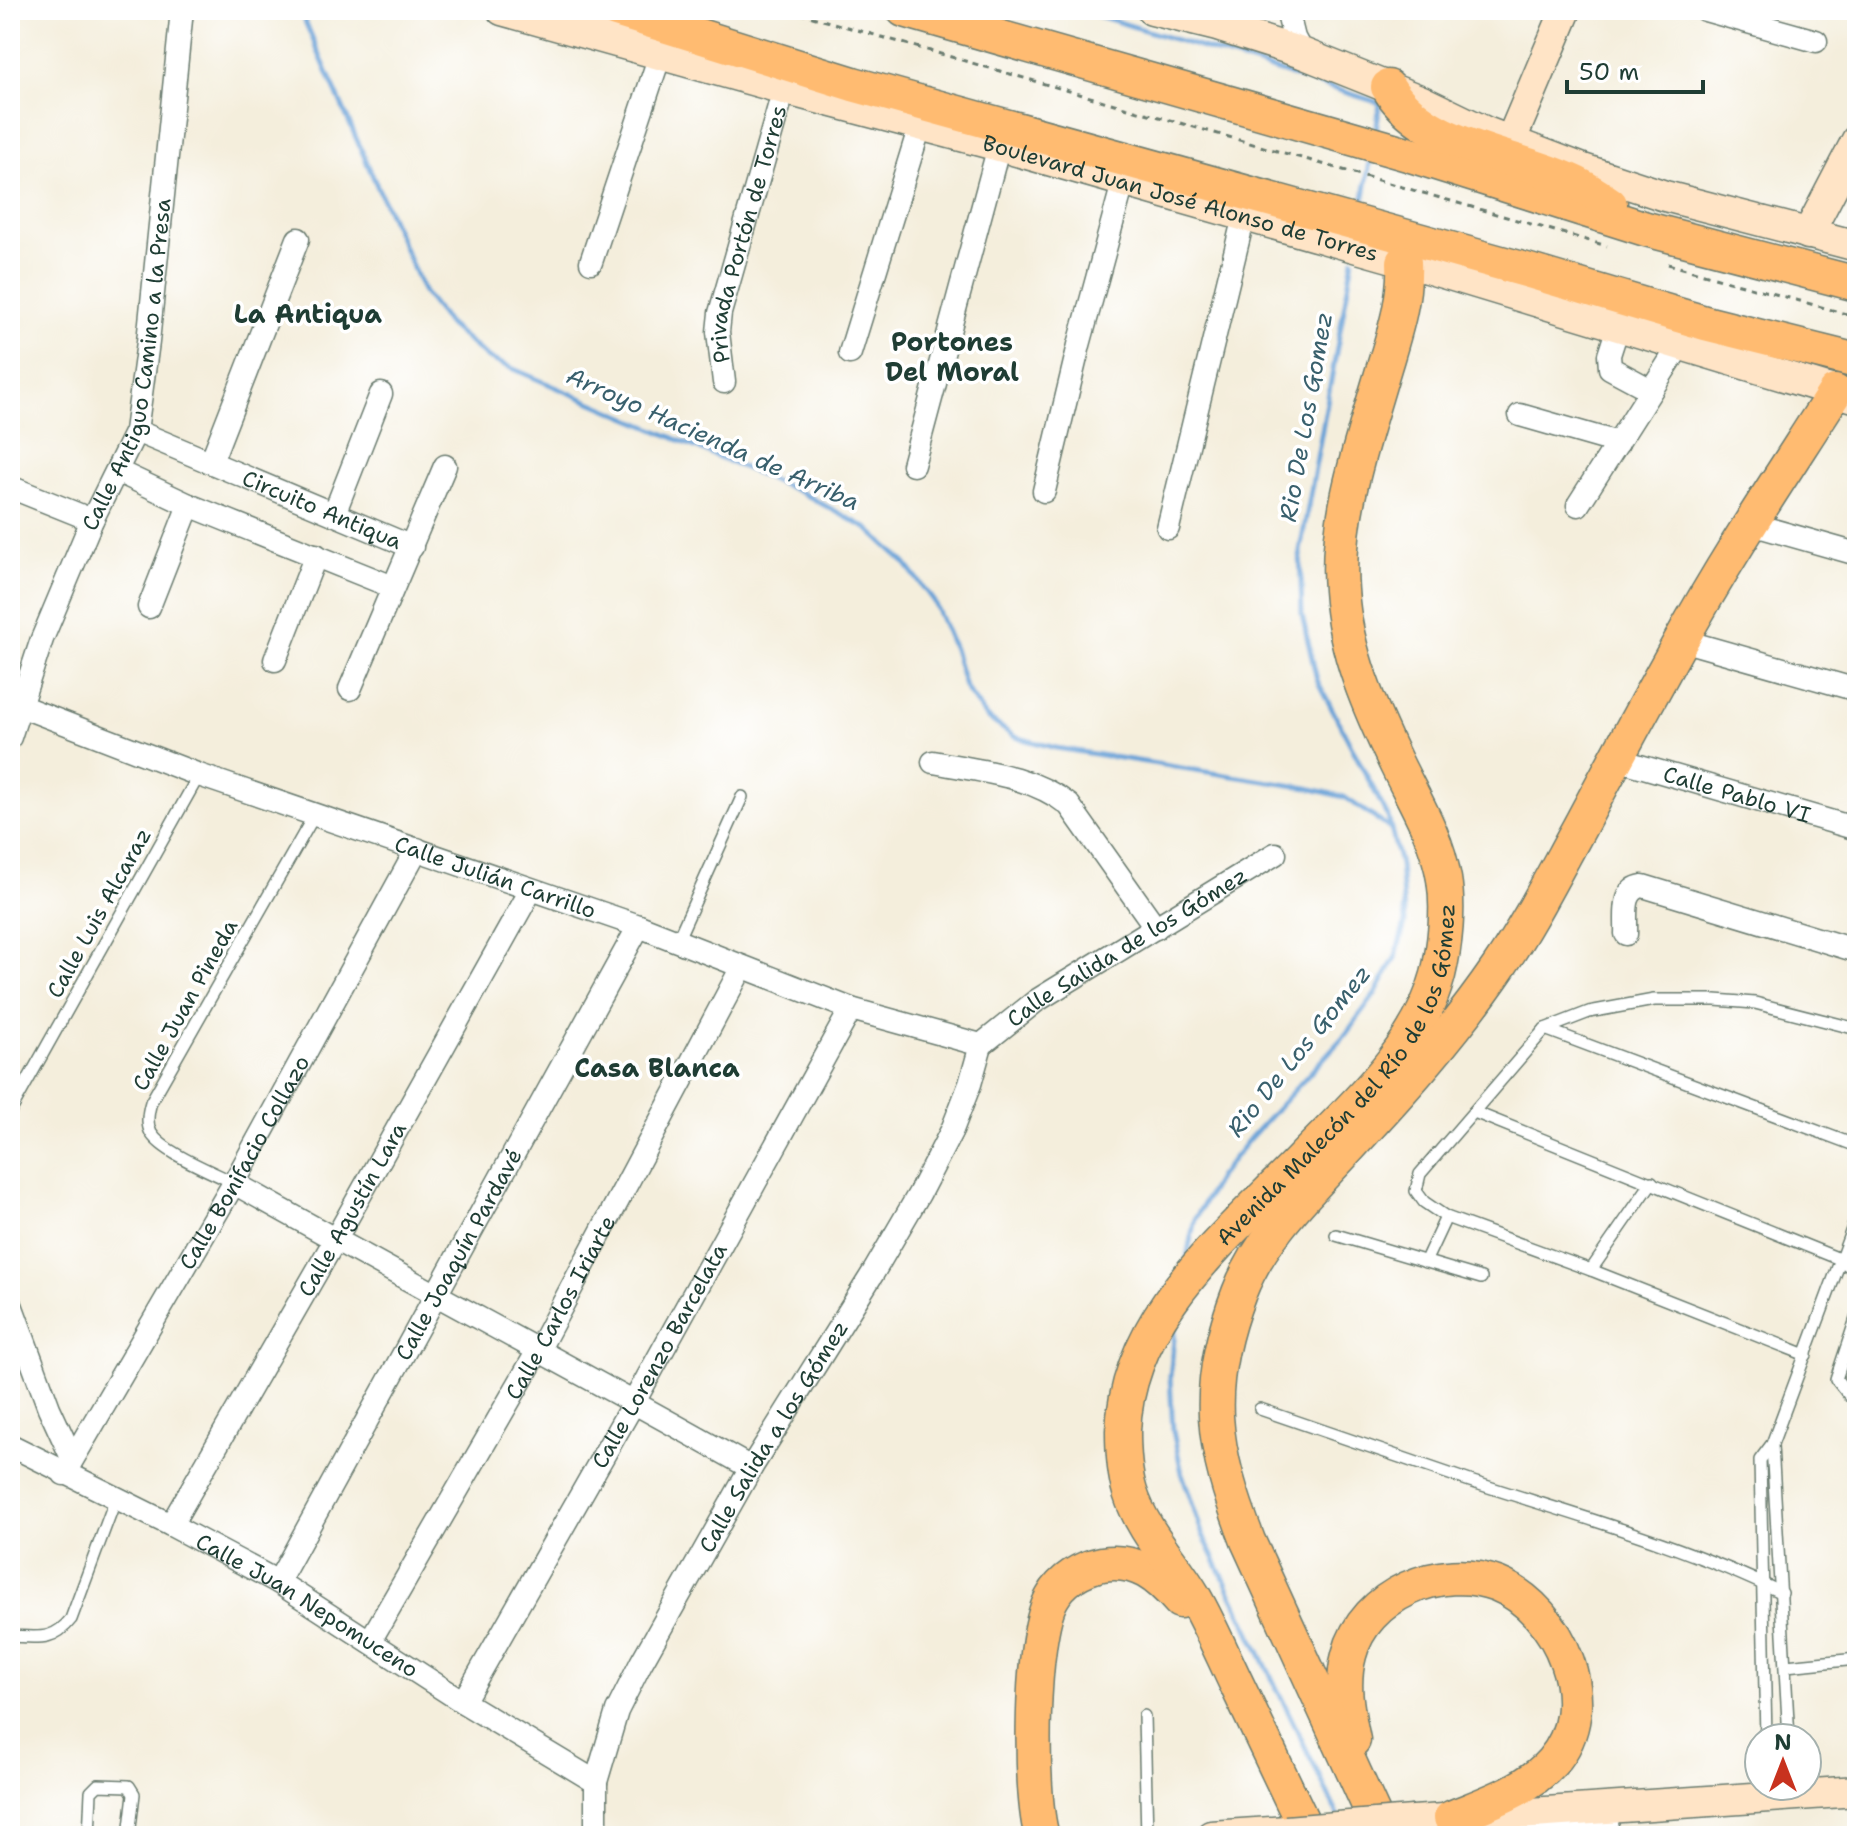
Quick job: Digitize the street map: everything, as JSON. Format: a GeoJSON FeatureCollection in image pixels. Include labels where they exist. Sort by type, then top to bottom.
{"type":"FeatureCollection","features":[{"type":"Feature","properties":{"kind":"main road","name":"Boulevard Juan José Alonso de Torres"},"geometry":{"type":"LineString","coordinates":[[616,10],[1406,254],[1857,361]]}},
{"type":"Feature","properties":{"kind":"main road"},"geometry":{"type":"LineString","coordinates":[[904,10],[1333,150],[1411,155],[1646,229],[1857,284]]}},
{"type":"Feature","properties":{"kind":"main road"},"geometry":{"type":"LineString","coordinates":[[1388,87],[1402,106],[1430,127],[1565,178],[1593,192],[1646,229]]}},
{"type":"Feature","properties":{"kind":"main road","name":"Avenida Malecón del Río de los Gómez"},"geometry":{"type":"LineString","coordinates":[[1298,1833],[1226,1663],[1196,1601],[1149,1534],[1130,1490],[1124,1469],[1123,1427],[1128,1386],[1142,1347],[1157,1319],[1186,1281],[1357,1102],[1400,1052],[1416,1028],[1438,974],[1445,931],[1445,884],[1439,856],[1354,665],[1344,626],[1340,584],[1341,547],[1348,503],[1400,311],[1406,254]]}},
{"type":"Feature","properties":{"kind":"main road","name":"Avenida Malecón del Río de los Gómez"},"geometry":{"type":"LineString","coordinates":[[1383,1836],[1248,1541],[1224,1474],[1214,1420],[1216,1375],[1226,1327],[1240,1288],[1263,1249],[1296,1206],[1440,1044],[1498,968],[1531,916],[1681,640],[1751,524],[1846,395]]}},
{"type":"Feature","properties":{"kind":"main road"},"geometry":{"type":"LineString","coordinates":[[1042,1836],[1034,1787],[1037,1662],[1041,1626],[1047,1607],[1061,1586],[1077,1573],[1105,1564],[1130,1565],[1148,1570],[1179,1600],[1226,1663]]}},
{"type":"Feature","properties":{"kind":"main road"},"geometry":{"type":"LineString","coordinates":[[1357,1780],[1344,1680],[1349,1652],[1360,1631],[1377,1609],[1403,1590],[1427,1581],[1450,1577],[1476,1578],[1497,1584],[1534,1609],[1559,1642],[1571,1678],[1571,1720],[1565,1743],[1539,1775],[1448,1827]]}},
{"type":"Feature","properties":{"kind":"street","name":"Calle Antiguo Camino a la Presa"},"geometry":{"type":"LineString","coordinates":[[10,737],[14,703],[92,520],[136,431],[182,10]]}},
{"type":"Feature","properties":{"kind":"street","name":"Boulevard Juan José Alonso de Torres"},"geometry":{"type":"LineString","coordinates":[[502,10],[1244,216],[1330,229]]}},
{"type":"Feature","properties":{"kind":"street"},"geometry":{"type":"LineString","coordinates":[[1152,10],[1229,18],[1458,120],[1583,169],[1665,196],[1808,234],[1853,236]]}},
{"type":"Feature","properties":{"kind":"street"},"geometry":{"type":"LineString","coordinates":[[1287,10],[1294,38],[1302,53]]}},
{"type":"Feature","properties":{"kind":"street"},"geometry":{"type":"LineString","coordinates":[[1511,140],[1566,10]]}},
{"type":"Feature","properties":{"kind":"street"},"geometry":{"type":"LineString","coordinates":[[1705,10],[1816,41]]}},
{"type":"Feature","properties":{"kind":"street"},"geometry":{"type":"LineString","coordinates":[[591,262],[660,55]]}},
{"type":"Feature","properties":{"kind":"street","name":"Privada Portón de Torres"},"geometry":{"type":"LineString","coordinates":[[724,382],[718,332],[720,313],[784,89]]}},
{"type":"Feature","properties":{"kind":"street"},"geometry":{"type":"LineString","coordinates":[[850,353],[920,126]]}},
{"type":"Feature","properties":{"kind":"street"},"geometry":{"type":"LineString","coordinates":[[1808,234],[1857,140]]}},
{"type":"Feature","properties":{"kind":"street"},"geometry":{"type":"LineString","coordinates":[[913,465],[999,146]]}},
{"type":"Feature","properties":{"kind":"street"},"geometry":{"type":"LineString","coordinates":[[1044,491],[1123,183]]}},
{"type":"Feature","properties":{"kind":"street"},"geometry":{"type":"LineString","coordinates":[[1168,528],[1244,216]]}},
{"type":"Feature","properties":{"kind":"street"},"geometry":{"type":"LineString","coordinates":[[211,462],[298,239]]}},
{"type":"Feature","properties":{"kind":"street","name":"Boulevard Juan José Alonso de Torres"},"geometry":{"type":"LineString","coordinates":[[1406,254],[1618,327],[1846,395]]}},
{"type":"Feature","properties":{"kind":"street"},"geometry":{"type":"LineString","coordinates":[[1618,327],[1609,355],[1610,368],[1651,390]]}},
{"type":"Feature","properties":{"kind":"street"},"geometry":{"type":"LineString","coordinates":[[1578,505],[1680,345]]}},
{"type":"Feature","properties":{"kind":"street"},"geometry":{"type":"LineString","coordinates":[[334,514],[381,394]]}},
{"type":"Feature","properties":{"kind":"street"},"geometry":{"type":"LineString","coordinates":[[1520,415],[1618,443]]}},
{"type":"Feature","properties":{"kind":"street","name":"Circuito Antiqua"},"geometry":{"type":"LineString","coordinates":[[117,471],[189,505],[393,587],[412,547],[136,431]]}},
{"type":"Feature","properties":{"kind":"street"},"geometry":{"type":"LineString","coordinates":[[412,547],[445,466]]}},
{"type":"Feature","properties":{"kind":"street"},"geometry":{"type":"LineString","coordinates":[[10,487],[92,520]]}},
{"type":"Feature","properties":{"kind":"street"},"geometry":{"type":"LineString","coordinates":[[149,607],[189,505]]}},
{"type":"Feature","properties":{"kind":"street"},"geometry":{"type":"LineString","coordinates":[[1751,524],[1857,554]]}},
{"type":"Feature","properties":{"kind":"street"},"geometry":{"type":"LineString","coordinates":[[275,660],[316,555]]}},
{"type":"Feature","properties":{"kind":"street"},"geometry":{"type":"LineString","coordinates":[[350,689],[393,587]]}},
{"type":"Feature","properties":{"kind":"street"},"geometry":{"type":"LineString","coordinates":[[1681,640],[1857,690]]}},
{"type":"Feature","properties":{"kind":"street","name":"Calle Julián Carrillo"},"geometry":{"type":"LineString","coordinates":[[14,703],[199,775],[639,926],[851,1009],[981,1045]]}},
{"type":"Feature","properties":{"kind":"street","name":"Calle Pablo VI"},"geometry":{"type":"LineString","coordinates":[[1616,759],[1857,829]]}},
{"type":"Feature","properties":{"kind":"street"},"geometry":{"type":"LineString","coordinates":[[933,762],[1034,783],[1051,791],[1069,805],[1156,928]]}},
{"type":"Feature","properties":{"kind":"street","name":"Calle Bonifacio Collazo"},"geometry":{"type":"LineString","coordinates":[[68,1466],[234,1183],[417,849]]}},
{"type":"Feature","properties":{"kind":"street","name":"Calle Salida de los Gómez"},"geometry":{"type":"LineString","coordinates":[[981,1045],[1036,1001],[1275,854]]}},
{"type":"Feature","properties":{"kind":"street"},"geometry":{"type":"LineString","coordinates":[[1626,934],[1628,894],[1634,887],[1643,886],[1857,951]]}},
{"type":"Feature","properties":{"kind":"street","name":"Calle Agustín Lara"},"geometry":{"type":"LineString","coordinates":[[171,1525],[531,890]]}},
{"type":"Feature","properties":{"kind":"street","name":"Calle Joaquín Pardavé"},"geometry":{"type":"LineString","coordinates":[[278,1582],[639,926]]}},
{"type":"Feature","properties":{"kind":"street","name":"Calle Carlos Iriarte"},"geometry":{"type":"LineString","coordinates":[[370,1641],[539,1349],[742,967]]}},
{"type":"Feature","properties":{"kind":"street","name":"Calle Lorenzo Barcelata"},"geometry":{"type":"LineString","coordinates":[[463,1702],[634,1402],[851,1009]]}},
{"type":"Feature","properties":{"kind":"street","name":"Calle Salida a los Gómez"},"geometry":{"type":"LineString","coordinates":[[596,1836],[596,1782],[617,1711],[751,1468],[919,1194],[952,1130],[981,1045]]}},
{"type":"Feature","properties":{"kind":"street"},"geometry":{"type":"LineString","coordinates":[[234,1183],[751,1468]]}},
{"type":"Feature","properties":{"kind":"street"},"geometry":{"type":"LineString","coordinates":[[10,1302],[68,1466]]}},
{"type":"Feature","properties":{"kind":"street","name":"Calle Juan Nepomuceno"},"geometry":{"type":"LineString","coordinates":[[10,1445],[68,1466],[116,1498],[278,1582],[463,1702],[596,1782]]}},
{"type":"Feature","properties":{"kind":"street"},"geometry":{"type":"LineString","coordinates":[[1823,1791],[1857,1791]]}},
{"type":"Feature","properties":{"kind":"street"},"geometry":{"type":"LineString","coordinates":[[1211,1836],[1298,1833],[1413,1821],[1448,1827],[1743,1795]]}},
{"type":"Feature","properties":{"kind":"lane","name":"Calle Luis Alcaraz"},"geometry":{"type":"LineString","coordinates":[[10,1112],[199,775]]}},
{"type":"Feature","properties":{"kind":"lane"},"geometry":{"type":"LineString","coordinates":[[677,941],[742,797]]}},
{"type":"Feature","properties":{"kind":"lane","name":"Calle Juan Pineda"},"geometry":{"type":"LineString","coordinates":[[234,1183],[167,1148],[152,1135],[148,1113],[151,1102],[315,814]]}},
{"type":"Feature","properties":{"kind":"lane"},"geometry":{"type":"LineString","coordinates":[[1806,1355],[1591,1270],[1446,1217],[1424,1202],[1416,1191],[1420,1174],[1545,1029],[1589,1012],[1683,998],[1755,1003],[1857,1029]]}},
{"type":"Feature","properties":{"kind":"lane"},"geometry":{"type":"LineString","coordinates":[[1545,1029],[1857,1146]]}},
{"type":"Feature","properties":{"kind":"lane"},"geometry":{"type":"LineString","coordinates":[[1474,1112],[1842,1260],[1857,1273]]}},
{"type":"Feature","properties":{"kind":"lane"},"geometry":{"type":"LineString","coordinates":[[1591,1270],[1652,1182]]}},
{"type":"Feature","properties":{"kind":"lane"},"geometry":{"type":"LineString","coordinates":[[1766,1722],[1760,1460],[1772,1444],[1857,1216]]}},
{"type":"Feature","properties":{"kind":"lane"},"geometry":{"type":"LineString","coordinates":[[1425,1262],[1446,1217]]}},
{"type":"Feature","properties":{"kind":"lane"},"geometry":{"type":"LineString","coordinates":[[1336,1235],[1481,1278]]}},
{"type":"Feature","properties":{"kind":"lane"},"geometry":{"type":"LineString","coordinates":[[1857,1316],[1836,1379],[1849,1395],[1857,1398]]}},
{"type":"Feature","properties":{"kind":"lane"},"geometry":{"type":"LineString","coordinates":[[1260,1409],[1636,1534],[1731,1569],[1782,1593]]}},
{"type":"Feature","properties":{"kind":"lane"},"geometry":{"type":"LineString","coordinates":[[1772,1444],[1788,1722]]}},
{"type":"Feature","properties":{"kind":"lane"},"geometry":{"type":"LineString","coordinates":[[10,1636],[48,1637],[62,1631],[71,1619],[116,1498]]}},
{"type":"Feature","properties":{"kind":"lane"},"geometry":{"type":"LineString","coordinates":[[1762,1525],[1777,1525]]}},
{"type":"Feature","properties":{"kind":"lane"},"geometry":{"type":"LineString","coordinates":[[1786,1666],[1857,1659]]}},
{"type":"Feature","properties":{"kind":"lane"},"geometry":{"type":"LineString","coordinates":[[1144,1716],[1147,1836]]}},
{"type":"Feature","properties":{"kind":"lane"},"geometry":{"type":"LineString","coordinates":[[89,1836],[91,1792],[98,1785],[129,1786],[132,1789],[129,1836]]}},
{"type":"Feature","properties":{"kind":"lane"},"geometry":{"type":"LineString","coordinates":[[1698,1815],[1857,1803]]}},
{"type":"Feature","properties":{"kind":"lane"},"geometry":{"type":"LineString","coordinates":[[1448,1827],[1621,1822]]}},
{"type":"Feature","properties":{"kind":"path"},"geometry":{"type":"LineString","coordinates":[[788,10],[1333,150],[1421,192]]}},
{"type":"Feature","properties":{"kind":"waterway","name":"Arroyo Hacienda de Arriba"},"geometry":{"type":"LineString","coordinates":[[300,10],[424,293],[449,325],[488,358],[802,493],[868,529],[905,563],[934,602],[954,649],[965,687],[986,717],[1015,737],[1056,748],[1308,788],[1344,797],[1391,829]]}},
{"type":"Feature","properties":{"kind":"waterway","name":"Rio De Los Gomez"},"geometry":{"type":"LineString","coordinates":[[1080,10],[1380,103],[1376,131]]}},
{"type":"Feature","properties":{"kind":"waterway","name":"Rio De Los Gomez"},"geometry":{"type":"LineString","coordinates":[[1361,214],[1371,156]]}},
{"type":"Feature","properties":{"kind":"waterway","name":"Rio De Los Gomez"},"geometry":{"type":"LineString","coordinates":[[1187,1256],[1195,1219],[1219,1176],[1346,1034],[1376,993],[1396,956],[1405,923],[1400,865],[1388,817],[1317,680],[1302,615],[1300,551],[1353,259]]}},
{"type":"Feature","properties":{"kind":"waterway","name":"Rio De Los Gomez"},"geometry":{"type":"LineString","coordinates":[[1176,1321],[1170,1377],[1173,1431],[1182,1473],[1202,1533],[1338,1815]]}},
{"type":"Feature","properties":{"kind":"district","name":"La Antiqua"},"geometry":{"type":"Point","coordinates":[308,313]}},
{"type":"Feature","properties":{"kind":"district","name":"Portones Del Moral"},"geometry":{"type":"Point","coordinates":[952,356]}},
{"type":"Feature","properties":{"kind":"district","name":"Casa Blanca"},"geometry":{"type":"Point","coordinates":[657,1067]}}]}
